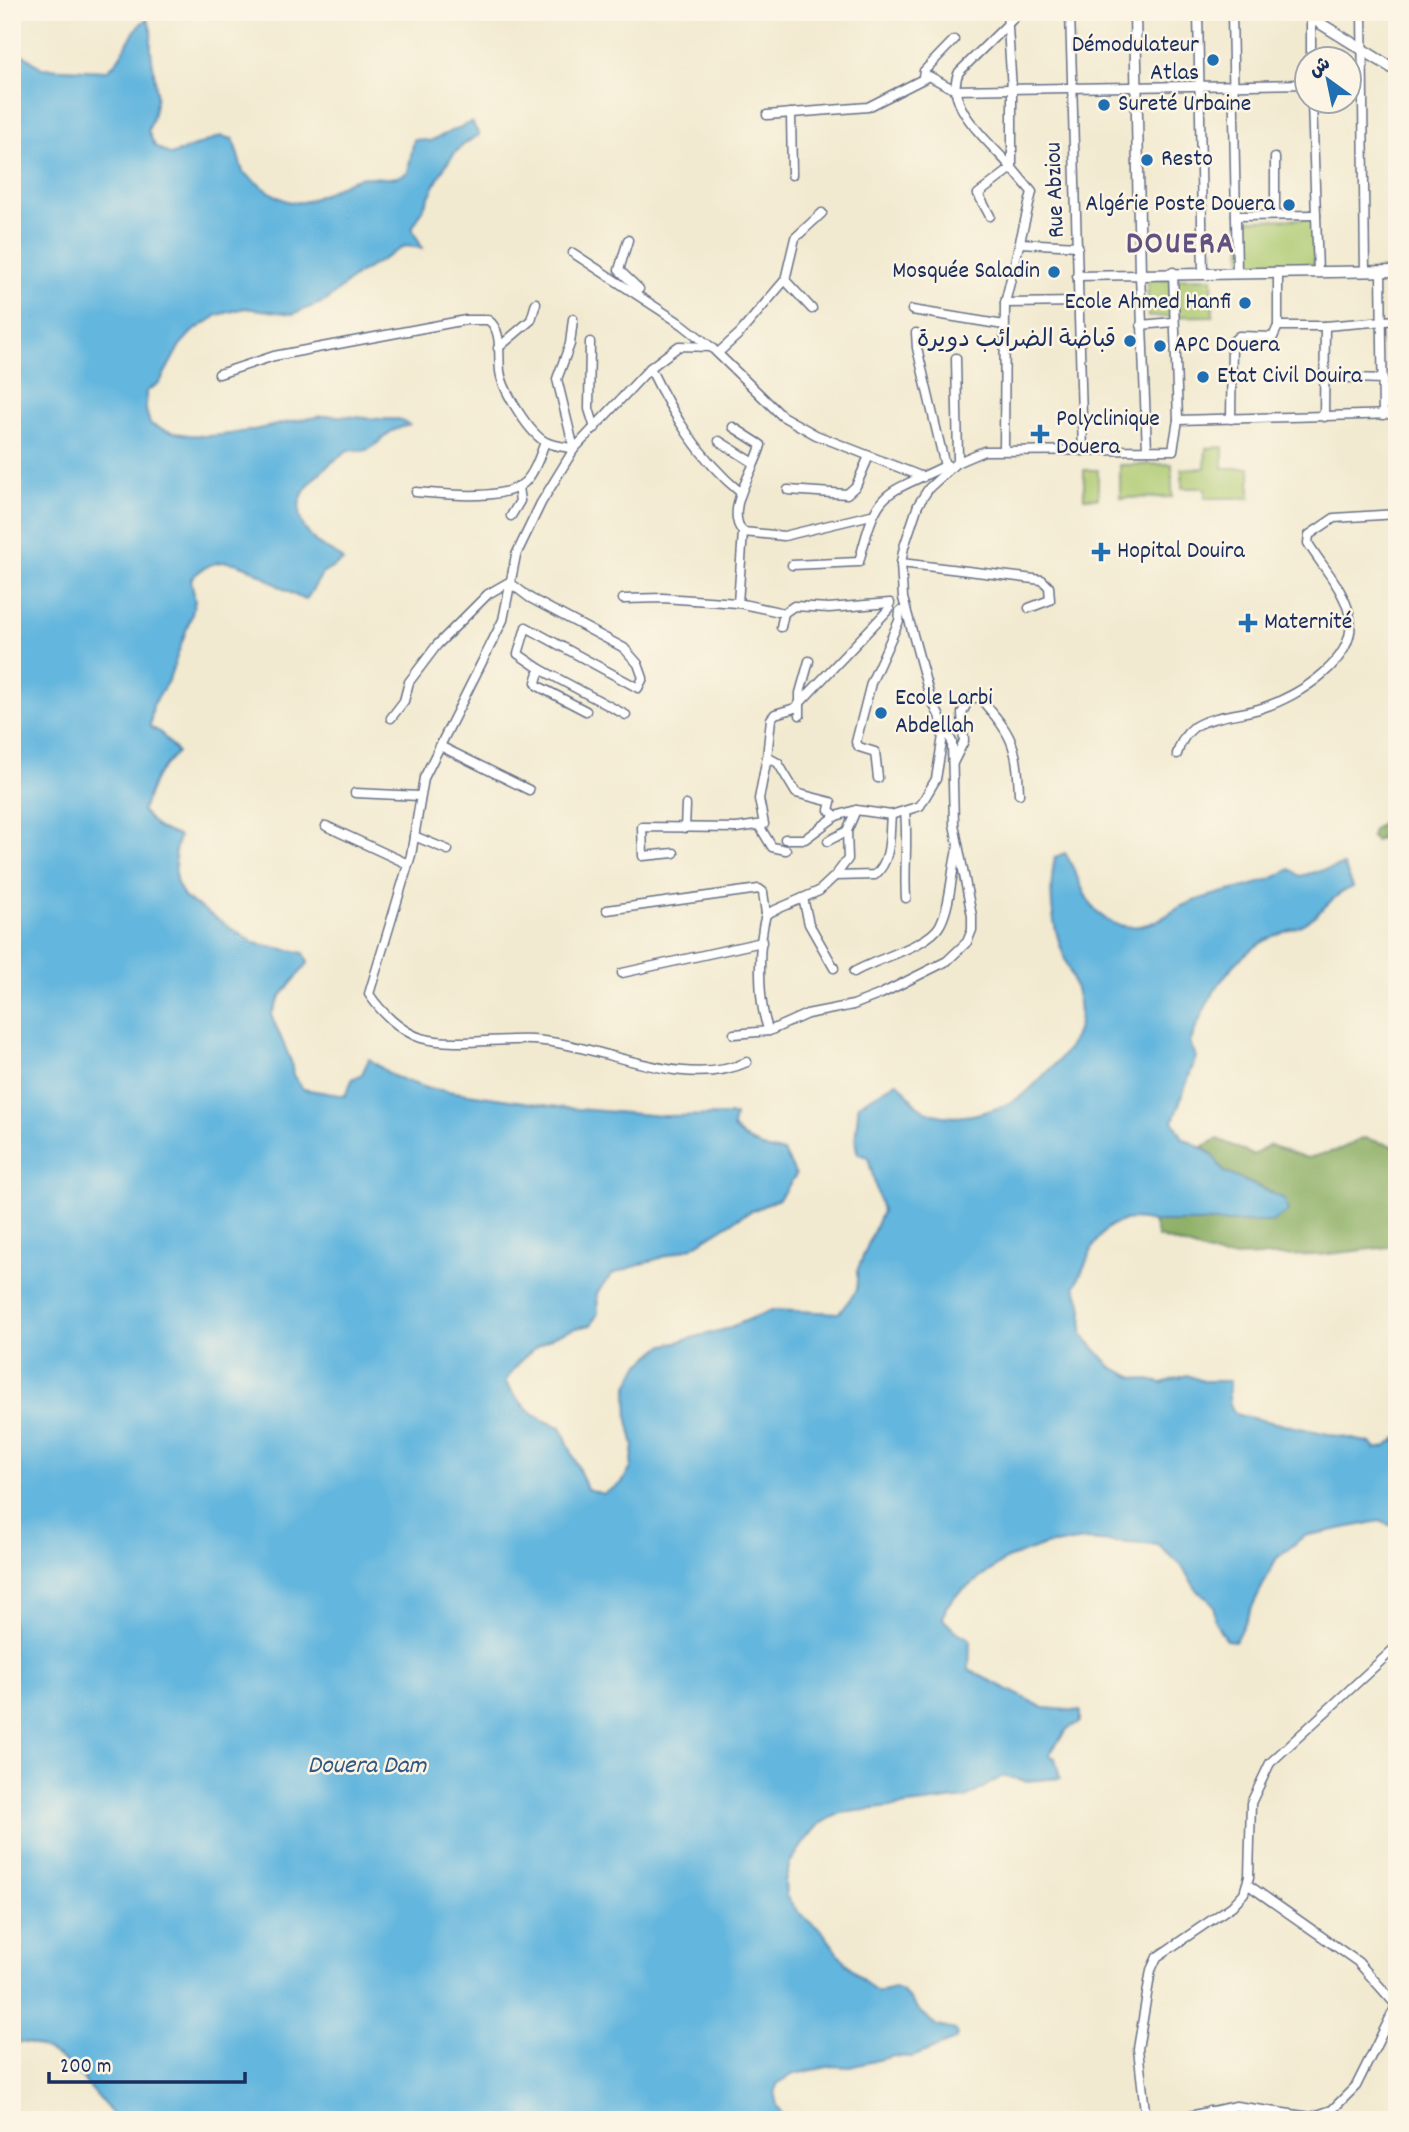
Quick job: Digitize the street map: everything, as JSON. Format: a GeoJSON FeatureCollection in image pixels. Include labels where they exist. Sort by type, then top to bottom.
{"type":"FeatureCollection","features":[{"type":"Feature","properties":{"kind":"main road"},"geometry":{"type":"LineString","coordinates":[[1135,12],[1140,275],[1237,271],[1397,271]]}},
{"type":"Feature","properties":{"kind":"main road"},"geometry":{"type":"LineString","coordinates":[[1308,14],[1358,46]]}},
{"type":"Feature","properties":{"kind":"main road"},"geometry":{"type":"LineString","coordinates":[[1364,50],[1397,71]]}},
{"type":"Feature","properties":{"kind":"street"},"geometry":{"type":"LineString","coordinates":[[1007,12],[1012,90],[1012,167]]}},
{"type":"Feature","properties":{"kind":"street"},"geometry":{"type":"LineString","coordinates":[[1004,450],[1005,303],[1032,192],[964,114],[955,99],[955,90],[959,72],[1020,12]]}},
{"type":"Feature","properties":{"kind":"street","name":"Rue Abziou"},"geometry":{"type":"LineString","coordinates":[[1070,12],[1083,451]]}},
{"type":"Feature","properties":{"kind":"street"},"geometry":{"type":"LineString","coordinates":[[1198,12],[1203,274]]}},
{"type":"Feature","properties":{"kind":"street"},"geometry":{"type":"LineString","coordinates":[[1232,12],[1237,271]]}},
{"type":"Feature","properties":{"kind":"street"},"geometry":{"type":"LineString","coordinates":[[1362,12],[1363,46]]}},
{"type":"Feature","properties":{"kind":"street"},"geometry":{"type":"LineString","coordinates":[[1308,14],[1310,46]]}},
{"type":"Feature","properties":{"kind":"street"},"geometry":{"type":"LineString","coordinates":[[923,77],[924,71],[954,40]]}},
{"type":"Feature","properties":{"kind":"street"},"geometry":{"type":"LineString","coordinates":[[767,115],[868,107],[923,77],[935,78],[955,90],[1294,85]]}},
{"type":"Feature","properties":{"kind":"street"},"geometry":{"type":"LineString","coordinates":[[791,113],[792,175]]}},
{"type":"Feature","properties":{"kind":"street"},"geometry":{"type":"LineString","coordinates":[[1312,116],[1318,272]]}},
{"type":"Feature","properties":{"kind":"street"},"geometry":{"type":"LineString","coordinates":[[1363,116],[1365,272]]}},
{"type":"Feature","properties":{"kind":"street"},"geometry":{"type":"LineString","coordinates":[[1275,158],[1275,215]]}},
{"type":"Feature","properties":{"kind":"street"},"geometry":{"type":"LineString","coordinates":[[990,216],[978,194],[1012,167]]}},
{"type":"Feature","properties":{"kind":"street"},"geometry":{"type":"LineString","coordinates":[[747,1062],[730,1069],[693,1074],[594,1050],[535,1040],[421,1038],[389,1019],[369,994],[408,864],[424,778],[503,620],[511,566],[531,524],[574,449],[650,368],[679,346],[715,350],[740,332],[785,280],[795,239],[822,213]]}},
{"type":"Feature","properties":{"kind":"street"},"geometry":{"type":"LineString","coordinates":[[1236,216],[1316,215]]}},
{"type":"Feature","properties":{"kind":"street"},"geometry":{"type":"LineString","coordinates":[[628,240],[620,273],[653,299],[659,308]]}},
{"type":"Feature","properties":{"kind":"street"},"geometry":{"type":"LineString","coordinates":[[1020,243],[1078,246]]}},
{"type":"Feature","properties":{"kind":"street"},"geometry":{"type":"LineString","coordinates":[[573,253],[659,308],[715,350],[782,416],[816,435],[923,477]]}},
{"type":"Feature","properties":{"kind":"street"},"geometry":{"type":"LineString","coordinates":[[1381,271],[1383,415]]}},
{"type":"Feature","properties":{"kind":"street"},"geometry":{"type":"LineString","coordinates":[[792,565],[859,562],[871,515],[882,497],[891,490],[984,451],[1173,450],[1178,420],[1173,272]]}},
{"type":"Feature","properties":{"kind":"street"},"geometry":{"type":"LineString","coordinates":[[1231,419],[1232,342],[1239,336],[1273,337],[1278,326],[1278,272]]}},
{"type":"Feature","properties":{"kind":"street"},"geometry":{"type":"LineString","coordinates":[[1077,276],[1140,275],[1147,450]]}},
{"type":"Feature","properties":{"kind":"street"},"geometry":{"type":"LineString","coordinates":[[785,280],[812,309]]}},
{"type":"Feature","properties":{"kind":"street"},"geometry":{"type":"LineString","coordinates":[[1005,303],[1079,302]]}},
{"type":"Feature","properties":{"kind":"street"},"geometry":{"type":"LineString","coordinates":[[498,348],[531,320],[536,303]]}},
{"type":"Feature","properties":{"kind":"street"},"geometry":{"type":"LineString","coordinates":[[912,310],[1004,325]]}},
{"type":"Feature","properties":{"kind":"street"},"geometry":{"type":"LineString","coordinates":[[573,319],[570,344],[557,379],[574,449]]}},
{"type":"Feature","properties":{"kind":"street"},"geometry":{"type":"LineString","coordinates":[[219,374],[274,356],[466,320],[488,320],[495,324],[500,374],[508,394],[527,423],[545,442],[574,449]]}},
{"type":"Feature","properties":{"kind":"street"},"geometry":{"type":"LineString","coordinates":[[1278,326],[1325,326],[1397,320]]}},
{"type":"Feature","properties":{"kind":"street"},"geometry":{"type":"LineString","coordinates":[[1141,325],[1173,323]]}},
{"type":"Feature","properties":{"kind":"street"},"geometry":{"type":"LineString","coordinates":[[1324,417],[1325,326]]}},
{"type":"Feature","properties":{"kind":"street"},"geometry":{"type":"LineString","coordinates":[[916,333],[917,348],[945,466]]}},
{"type":"Feature","properties":{"kind":"street"},"geometry":{"type":"LineString","coordinates":[[590,342],[589,409],[594,428]]}},
{"type":"Feature","properties":{"kind":"street"},"geometry":{"type":"LineString","coordinates":[[956,358],[962,458]]}},
{"type":"Feature","properties":{"kind":"street"},"geometry":{"type":"LineString","coordinates":[[650,368],[668,404],[704,458],[740,492]]}},
{"type":"Feature","properties":{"kind":"street"},"geometry":{"type":"LineString","coordinates":[[1325,377],[1383,379]]}},
{"type":"Feature","properties":{"kind":"street"},"geometry":{"type":"LineString","coordinates":[[1178,420],[1397,414]]}},
{"type":"Feature","properties":{"kind":"street"},"geometry":{"type":"LineString","coordinates":[[733,427],[760,442],[761,450],[740,492],[738,523],[743,532],[738,603]]}},
{"type":"Feature","properties":{"kind":"street"},"geometry":{"type":"LineString","coordinates":[[719,441],[754,463]]}},
{"type":"Feature","properties":{"kind":"street"},"geometry":{"type":"LineString","coordinates":[[416,492],[480,495],[518,487],[530,475],[545,442]]}},
{"type":"Feature","properties":{"kind":"street"},"geometry":{"type":"LineString","coordinates":[[788,490],[847,494],[856,486],[869,456]]}},
{"type":"Feature","properties":{"kind":"street"},"geometry":{"type":"LineString","coordinates":[[878,778],[875,752],[859,747],[856,742],[871,683],[899,608],[901,563],[906,538],[923,496],[962,458]]}},
{"type":"Feature","properties":{"kind":"street"},"geometry":{"type":"LineString","coordinates":[[511,516],[520,500],[518,487]]}},
{"type":"Feature","properties":{"kind":"street"},"geometry":{"type":"LineString","coordinates":[[1177,754],[1180,743],[1195,727],[1281,700],[1338,660],[1347,645],[1350,616],[1339,591],[1308,543],[1309,535],[1334,519],[1397,513]]}},
{"type":"Feature","properties":{"kind":"street"},"geometry":{"type":"LineString","coordinates":[[743,532],[784,536],[871,515]]}},
{"type":"Feature","properties":{"kind":"street"},"geometry":{"type":"LineString","coordinates":[[901,563],[1042,580],[1049,587],[1050,600],[1029,608]]}},
{"type":"Feature","properties":{"kind":"street"},"geometry":{"type":"LineString","coordinates":[[509,582],[530,598],[624,648],[638,664],[643,678],[638,688],[526,627],[518,654],[540,669],[626,715]]}},
{"type":"Feature","properties":{"kind":"street"},"geometry":{"type":"LineString","coordinates":[[391,718],[404,701],[409,682],[437,645],[488,594],[509,582]]}},
{"type":"Feature","properties":{"kind":"street"},"geometry":{"type":"LineString","coordinates":[[623,599],[650,597],[738,603],[785,618],[794,606],[899,608]]}},
{"type":"Feature","properties":{"kind":"street"},"geometry":{"type":"LineString","coordinates":[[674,853],[643,856],[642,827],[760,827],[764,824],[759,799],[771,719],[775,714],[791,711],[899,608]]}},
{"type":"Feature","properties":{"kind":"street"},"geometry":{"type":"LineString","coordinates":[[734,1034],[769,1031],[807,1013],[853,1004],[881,995],[957,953],[967,942],[972,916],[958,847],[951,769],[952,742],[930,697],[899,608]]}},
{"type":"Feature","properties":{"kind":"street"},"geometry":{"type":"LineString","coordinates":[[800,715],[809,661]]}},
{"type":"Feature","properties":{"kind":"street"},"geometry":{"type":"LineString","coordinates":[[540,669],[536,682],[538,686],[586,711]]}},
{"type":"Feature","properties":{"kind":"street"},"geometry":{"type":"LineString","coordinates":[[951,769],[964,741],[964,705],[968,699],[979,697],[1007,728],[1013,741],[1019,794]]}},
{"type":"Feature","properties":{"kind":"street"},"geometry":{"type":"LineString","coordinates":[[785,839],[805,839],[836,816],[856,810],[891,815],[920,806],[936,779],[945,724]]}},
{"type":"Feature","properties":{"kind":"street"},"geometry":{"type":"LineString","coordinates":[[440,746],[529,790]]}},
{"type":"Feature","properties":{"kind":"street"},"geometry":{"type":"LineString","coordinates":[[767,757],[778,762],[796,793],[831,802],[829,810],[836,816]]}},
{"type":"Feature","properties":{"kind":"street"},"geometry":{"type":"LineString","coordinates":[[355,793],[420,796]]}},
{"type":"Feature","properties":{"kind":"street"},"geometry":{"type":"LineString","coordinates":[[685,828],[686,805]]}},
{"type":"Feature","properties":{"kind":"street"},"geometry":{"type":"LineString","coordinates":[[765,914],[818,891],[835,876],[848,859],[848,831],[856,810]]}},
{"type":"Feature","properties":{"kind":"street"},"geometry":{"type":"LineString","coordinates":[[905,811],[908,847],[904,870],[906,898]]}},
{"type":"Feature","properties":{"kind":"street"},"geometry":{"type":"LineString","coordinates":[[835,876],[874,875],[879,872],[887,860],[891,815]]}},
{"type":"Feature","properties":{"kind":"street"},"geometry":{"type":"LineString","coordinates":[[326,826],[408,864]]}},
{"type":"Feature","properties":{"kind":"street"},"geometry":{"type":"LineString","coordinates":[[760,827],[772,847],[786,850]]}},
{"type":"Feature","properties":{"kind":"street"},"geometry":{"type":"LineString","coordinates":[[828,841],[848,831]]}},
{"type":"Feature","properties":{"kind":"street"},"geometry":{"type":"LineString","coordinates":[[414,836],[448,850]]}},
{"type":"Feature","properties":{"kind":"street"},"geometry":{"type":"LineString","coordinates":[[854,972],[909,947],[939,928],[945,912],[958,847]]}},
{"type":"Feature","properties":{"kind":"street"},"geometry":{"type":"LineString","coordinates":[[607,910],[759,889],[763,892],[765,914],[762,942],[765,1020],[769,1031]]}},
{"type":"Feature","properties":{"kind":"street"},"geometry":{"type":"LineString","coordinates":[[803,898],[809,924],[834,968]]}},
{"type":"Feature","properties":{"kind":"street"},"geometry":{"type":"LineString","coordinates":[[622,973],[762,942]]}},
{"type":"Feature","properties":{"kind":"street"},"geometry":{"type":"LineString","coordinates":[[1146,2120],[1138,2049],[1151,1970],[1157,1957],[1232,1906],[1244,1893],[1247,1884],[1251,1803],[1270,1763],[1397,1646]]}},
{"type":"Feature","properties":{"kind":"street"},"geometry":{"type":"LineString","coordinates":[[1171,2120],[1236,2106],[1311,2117],[1332,2110],[1356,2087],[1396,2006],[1357,1962],[1247,1884]]}},
{"type":"Feature","properties":{"kind":"street"},"geometry":{"type":"LineString","coordinates":[[1209,2111],[1224,2120]]}},
{"type":"Feature","properties":{"kind":"green space"},"geometry":{"type":"Polygon","coordinates":[[[1314,219],[1314,264],[1242,265],[1241,220],[1314,219]]]}},
{"type":"Feature","properties":{"kind":"green space"},"geometry":{"type":"Polygon","coordinates":[[[1212,278],[1213,316],[1148,317],[1147,279],[1212,278]]]}},
{"type":"Feature","properties":{"kind":"green space"},"geometry":{"type":"Polygon","coordinates":[[[1223,447],[1223,468],[1250,468],[1250,498],[1205,498],[1205,488],[1182,488],[1182,469],[1205,468],[1206,448],[1223,447]]]}},
{"type":"Feature","properties":{"kind":"green space"},"geometry":{"type":"Polygon","coordinates":[[[1172,464],[1172,497],[1120,498],[1120,465],[1172,464]]]}},
{"type":"Feature","properties":{"kind":"green space"},"geometry":{"type":"Polygon","coordinates":[[[1084,470],[1098,470],[1098,498],[1084,498],[1084,470]]]}},
{"type":"Feature","properties":{"kind":"green space"},"geometry":{"type":"Polygon","coordinates":[[[1397,810],[1397,831],[1375,841],[1371,837],[1373,830],[1397,810]]]}},
{"type":"Feature","properties":{"kind":"green space"},"geometry":{"type":"Polygon","coordinates":[[[1364,1138],[1397,1147],[1397,1246],[1321,1255],[1222,1257],[1158,1237],[1153,1222],[1223,1221],[1272,1192],[1224,1172],[1212,1154],[1202,1147],[1218,1139],[1253,1155],[1270,1145],[1307,1158],[1338,1150],[1364,1138]]]}},
{"type":"Feature","properties":{"kind":"water","name":"Douera Dam"},"geometry":{"type":"Polygon","coordinates":[[[147,19],[151,31],[156,91],[155,109],[148,131],[155,146],[171,155],[221,136],[233,139],[243,172],[262,187],[288,201],[309,200],[362,177],[401,176],[408,172],[414,139],[430,141],[472,122],[479,135],[466,143],[447,163],[412,228],[422,248],[405,246],[355,276],[326,301],[293,314],[245,308],[218,315],[192,332],[180,345],[160,382],[146,392],[146,410],[150,424],[193,436],[236,433],[324,416],[399,419],[409,425],[393,431],[367,450],[348,450],[323,470],[304,491],[299,516],[305,529],[317,543],[343,561],[322,574],[306,600],[235,563],[221,562],[206,567],[191,579],[195,601],[192,614],[169,679],[153,705],[150,727],[160,732],[177,752],[156,776],[142,811],[158,828],[179,836],[175,851],[176,881],[184,897],[254,943],[304,953],[308,963],[280,997],[271,1015],[291,1061],[293,1075],[303,1089],[345,1096],[353,1078],[361,1076],[369,1059],[393,1076],[426,1088],[565,1108],[663,1116],[735,1115],[733,1128],[756,1145],[784,1152],[796,1175],[779,1199],[745,1214],[692,1247],[612,1274],[597,1293],[598,1313],[591,1325],[565,1332],[542,1343],[522,1360],[505,1382],[528,1410],[561,1427],[587,1489],[603,1494],[622,1483],[631,1468],[634,1446],[628,1420],[627,1388],[639,1365],[662,1346],[726,1329],[772,1310],[839,1313],[857,1290],[857,1271],[882,1211],[868,1157],[858,1154],[856,1148],[858,1105],[897,1082],[915,1104],[927,1112],[949,1116],[973,1115],[1005,1105],[1025,1093],[1068,1049],[1077,1031],[1080,1014],[1078,997],[1059,942],[1053,913],[1055,857],[1065,853],[1085,895],[1096,911],[1111,922],[1125,926],[1151,923],[1195,900],[1265,881],[1290,869],[1300,876],[1344,865],[1353,887],[1340,894],[1305,923],[1255,947],[1230,969],[1220,982],[1203,1011],[1190,1043],[1196,1057],[1173,1121],[1183,1138],[1212,1154],[1224,1172],[1285,1199],[1288,1212],[1271,1222],[1121,1221],[1110,1226],[1101,1235],[1075,1286],[1083,1308],[1082,1334],[1111,1367],[1132,1377],[1162,1383],[1187,1375],[1203,1381],[1230,1381],[1230,1404],[1238,1415],[1371,1443],[1376,1449],[1386,1447],[1397,1438],[1397,1523],[1392,1526],[1380,1521],[1304,1536],[1276,1559],[1235,1641],[1226,1640],[1214,1620],[1214,1607],[1208,1598],[1198,1592],[1181,1565],[1158,1545],[1086,1540],[1045,1545],[1007,1559],[956,1595],[946,1607],[943,1619],[954,1630],[970,1639],[969,1670],[1044,1708],[1080,1711],[1080,1722],[1067,1729],[1049,1755],[1055,1758],[1060,1778],[1026,1781],[1003,1776],[966,1798],[841,1813],[819,1824],[805,1841],[790,1863],[785,1882],[786,1896],[798,1912],[822,1931],[845,1962],[871,1988],[878,1992],[894,1988],[902,1991],[919,2011],[937,2026],[955,2030],[958,2034],[955,2040],[912,2057],[894,2056],[850,2067],[832,2066],[794,2074],[777,2084],[775,2094],[776,2103],[785,2120],[117,2120],[84,2081],[59,2058],[44,2049],[12,2042],[12,47],[42,68],[106,71],[113,66],[140,24],[147,19]]]}},
{"type":"Feature","properties":{"kind":"place","name":"Démodulateur Atlas"},"geometry":{"type":"Point","coordinates":[1213,60]}},
{"type":"Feature","properties":{"kind":"place","name":"Sureté Urbaine"},"geometry":{"type":"Point","coordinates":[1104,105]}},
{"type":"Feature","properties":{"kind":"place","name":"Resto"},"geometry":{"type":"Point","coordinates":[1147,160]}},
{"type":"Feature","properties":{"kind":"place","name":"Algérie Poste Douera"},"geometry":{"type":"Point","coordinates":[1289,205]}},
{"type":"Feature","properties":{"kind":"place","name":"Mosquée Saladin"},"geometry":{"type":"Point","coordinates":[1054,272]}},
{"type":"Feature","properties":{"kind":"place","name":"Ecole Ahmed Hanfi"},"geometry":{"type":"Point","coordinates":[1245,303]}},
{"type":"Feature","properties":{"kind":"place","name":"قباضة الضرائب دويرة"},"geometry":{"type":"Point","coordinates":[1130,341]}},
{"type":"Feature","properties":{"kind":"place","name":"APC Douera"},"geometry":{"type":"Point","coordinates":[1160,346]}},
{"type":"Feature","properties":{"kind":"place","name":"Etat Civil Douira"},"geometry":{"type":"Point","coordinates":[1203,377]}},
{"type":"Feature","properties":{"kind":"place","name":"Polyclinique Douera"},"geometry":{"type":"Point","coordinates":[1040,434]}},
{"type":"Feature","properties":{"kind":"place","name":"Hopital Douira"},"geometry":{"type":"Point","coordinates":[1101,552]}},
{"type":"Feature","properties":{"kind":"place","name":"Maternité"},"geometry":{"type":"Point","coordinates":[1248,623]}},
{"type":"Feature","properties":{"kind":"place","name":"Ecole Larbi Abdellah"},"geometry":{"type":"Point","coordinates":[881,713]}},
{"type":"Feature","properties":{"kind":"district","name":"DOUERA"},"geometry":{"type":"Point","coordinates":[1181,246]}}]}
